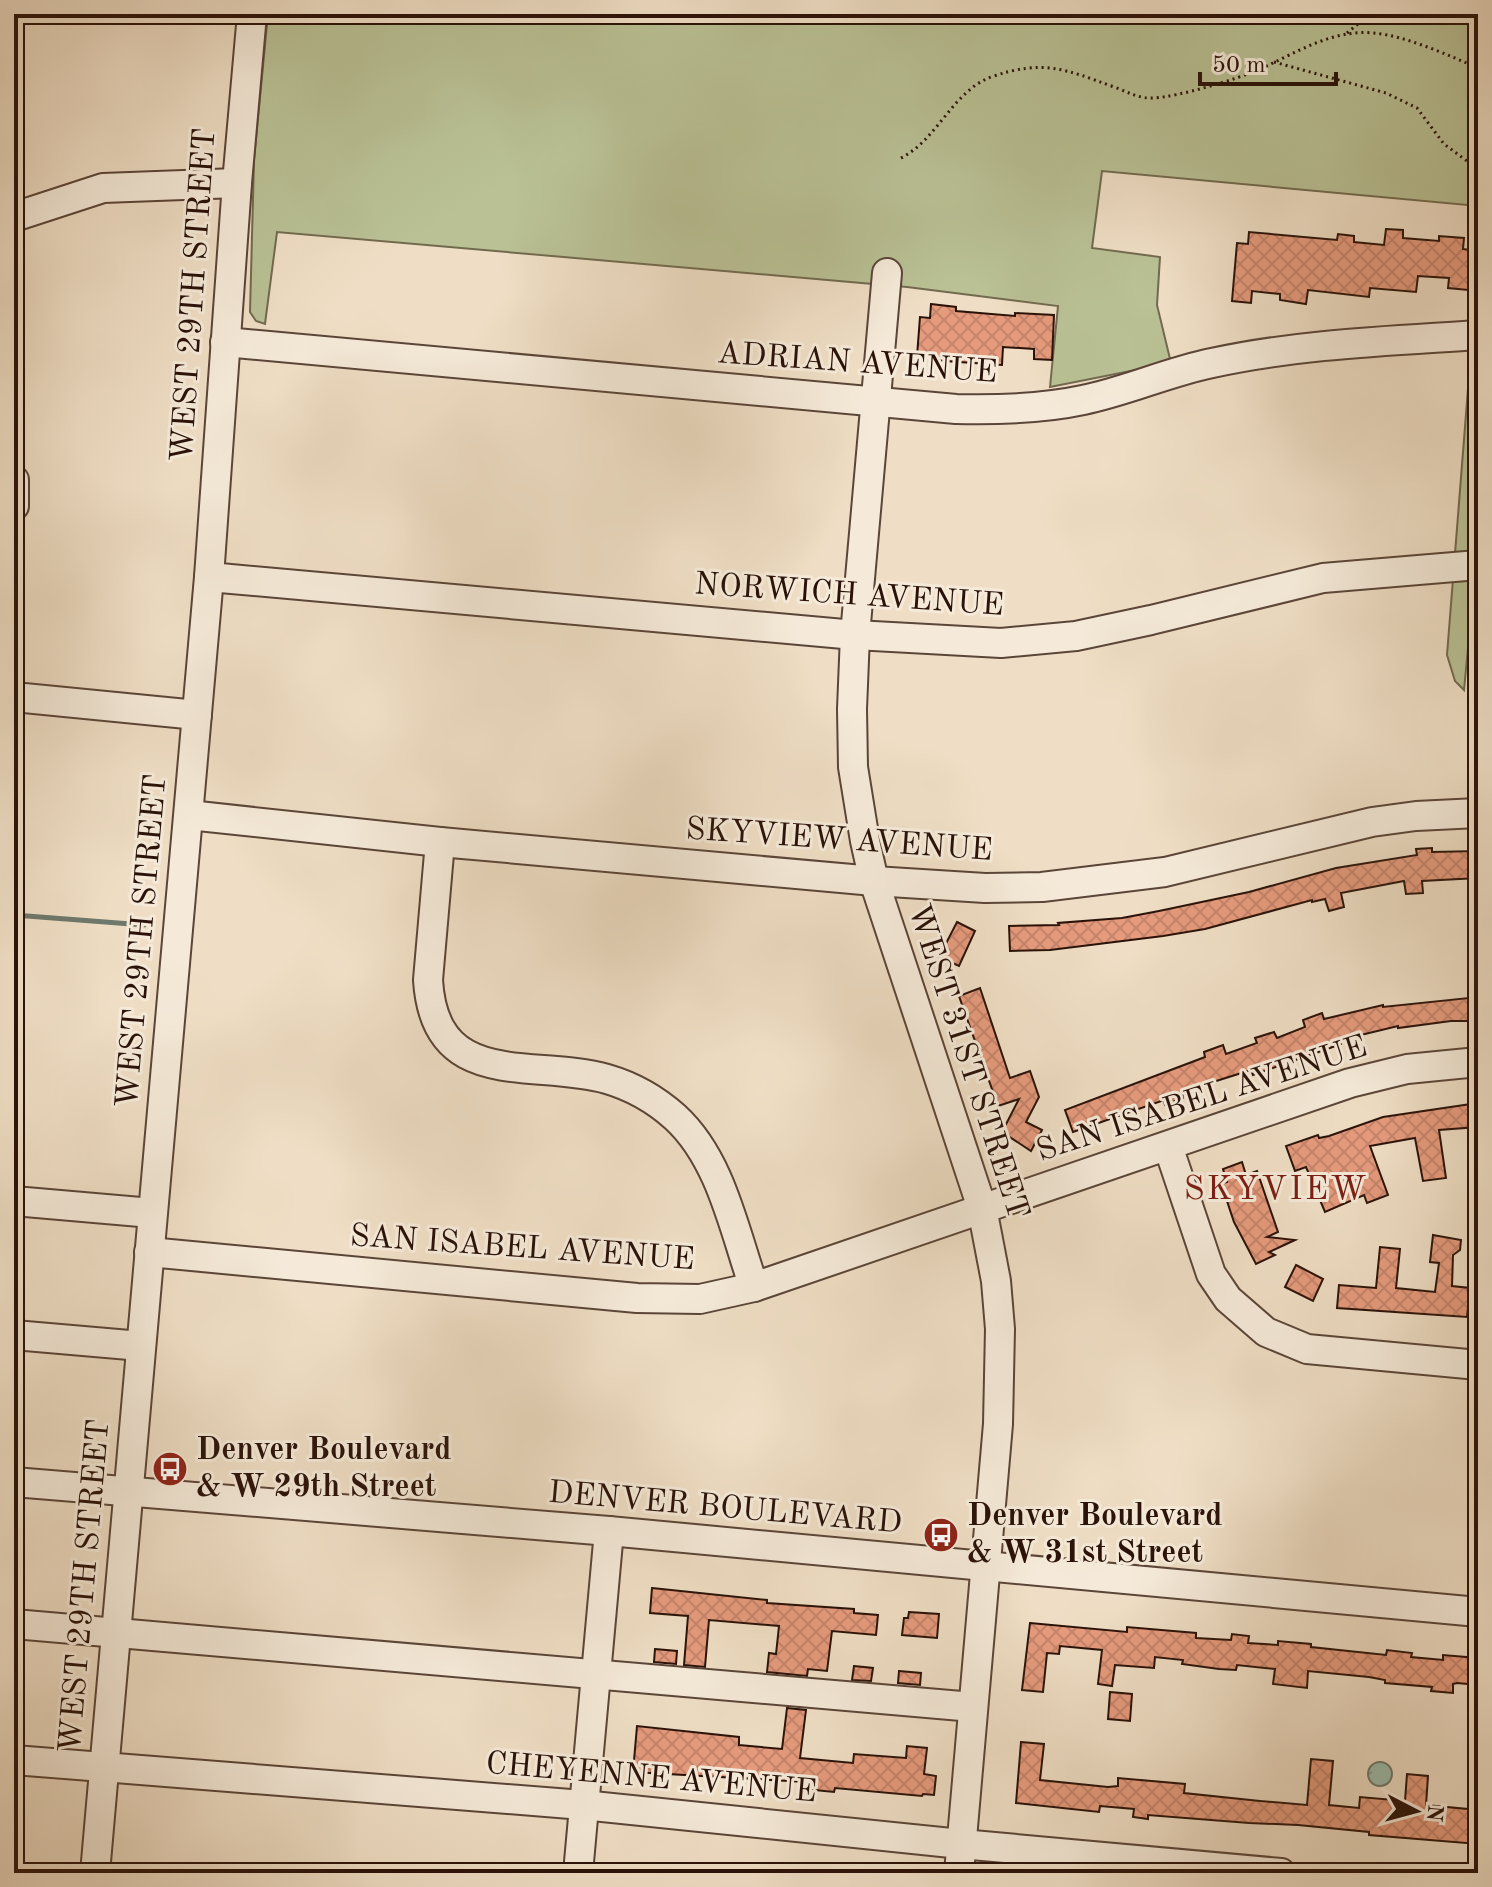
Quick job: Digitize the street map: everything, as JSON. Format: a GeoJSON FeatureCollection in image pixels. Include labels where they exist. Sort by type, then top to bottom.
{"type":"FeatureCollection","features":[{"type":"Feature","properties":{"kind":"street","name":"WEST 29TH STREET"},"geometry":{"type":"LineString","coordinates":[[95,1873],[189,815],[252,14]]}},
{"type":"Feature","properties":{"kind":"street"},"geometry":{"type":"LineString","coordinates":[[14,217],[103,188],[237,183]]}},
{"type":"Feature","properties":{"kind":"street","name":"WEST 31ST STREET"},"geometry":{"type":"LineString","coordinates":[[887,273],[855,635],[853,767],[874,881],[982,1208],[996,1281],[1000,1329],[998,1424],[959,1873]]}},
{"type":"Feature","properties":{"kind":"street","name":"ADRIAN AVENUE"},"geometry":{"type":"LineString","coordinates":[[225,342],[956,409],[1036,408],[1085,400],[1211,363],[1344,343],[1478,335]]}},
{"type":"Feature","properties":{"kind":"street"},"geometry":{"type":"LineString","coordinates":[[14,480],[14,506]]}},
{"type":"Feature","properties":{"kind":"street","name":"NORWICH AVENUE"},"geometry":{"type":"LineString","coordinates":[[209,577],[855,635],[1001,643],[1076,636],[1323,578],[1478,565]]}},
{"type":"Feature","properties":{"kind":"street"},"geometry":{"type":"LineString","coordinates":[[14,697],[197,715]]}},
{"type":"Feature","properties":{"kind":"street","name":"SKYVIEW AVENUE"},"geometry":{"type":"LineString","coordinates":[[189,815],[440,842],[985,888],[1042,887],[1165,872],[1372,822],[1478,813]]}},
{"type":"Feature","properties":{"kind":"street"},"geometry":{"type":"LineString","coordinates":[[440,842],[428,980],[429,1001],[435,1020],[449,1040],[464,1054],[481,1063],[606,1079],[655,1101],[693,1138],[711,1165],[754,1287]]}},
{"type":"Feature","properties":{"kind":"street","name":"SAN ISABEL AVENUE"},"geometry":{"type":"LineString","coordinates":[[149,1252],[637,1298],[700,1299],[754,1287],[1350,1083],[1407,1069],[1478,1062]]}},
{"type":"Feature","properties":{"kind":"street"},"geometry":{"type":"LineString","coordinates":[[1168,1146],[1211,1274],[1242,1315],[1266,1332],[1307,1349],[1478,1365]]}},
{"type":"Feature","properties":{"kind":"street"},"geometry":{"type":"LineString","coordinates":[[14,1201],[152,1213]]}},
{"type":"Feature","properties":{"kind":"street"},"geometry":{"type":"LineString","coordinates":[[14,1335],[141,1346]]}},
{"type":"Feature","properties":{"kind":"street","name":"DENVER BOULEVARD"},"geometry":{"type":"LineString","coordinates":[[14,1482],[609,1531],[1478,1612]]}},
{"type":"Feature","properties":{"kind":"street"},"geometry":{"type":"LineString","coordinates":[[578,1873],[609,1531]]}},
{"type":"Feature","properties":{"kind":"street"},"geometry":{"type":"LineString","coordinates":[[14,1624],[973,1707]]}},
{"type":"Feature","properties":{"kind":"street","name":"CHEYENNE AVENUE"},"geometry":{"type":"LineString","coordinates":[[14,1760],[583,1805],[1281,1873]]}},
{"type":"Feature","properties":{"kind":"path"},"geometry":{"type":"LineString","coordinates":[[1344,35],[1370,14]]}},
{"type":"Feature","properties":{"kind":"path"},"geometry":{"type":"LineString","coordinates":[[901,158],[926,141],[963,97],[985,79],[1008,71],[1041,66],[1069,70],[1138,98],[1157,98],[1219,83],[1327,38],[1374,33],[1401,39],[1478,68]]}},
{"type":"Feature","properties":{"kind":"path"},"geometry":{"type":"LineString","coordinates":[[1274,62],[1386,93],[1417,108],[1444,144],[1471,164],[1478,174]]}},
{"type":"Feature","properties":{"kind":"shaded area"},"geometry":{"type":"Polygon","coordinates":[[[268,14],[1478,14],[1478,206],[1102,171],[1092,248],[1160,257],[1157,305],[1171,363],[1050,387],[1058,306],[907,287],[277,232],[265,324],[256,321],[250,312],[254,160],[268,14]]]}},
{"type":"Feature","properties":{"kind":"shaded area"},"geometry":{"type":"Polygon","coordinates":[[[1478,262],[1478,637],[1468,648],[1464,690],[1455,681],[1447,655],[1478,262]]]}},
{"type":"Feature","properties":{"kind":"water"},"geometry":{"type":"Polygon","coordinates":[[[1380,1762],[1388,1766],[1392,1774],[1388,1782],[1380,1786],[1372,1782],[1368,1774],[1372,1766],[1380,1762]]]}},
{"type":"Feature","properties":{"kind":"building"},"geometry":{"type":"Polygon","coordinates":[[[1386,229],[1403,230],[1403,238],[1439,241],[1439,236],[1464,238],[1463,249],[1470,250],[1468,290],[1448,288],[1449,278],[1418,276],[1416,292],[1370,288],[1369,297],[1308,290],[1306,304],[1280,300],[1280,294],[1252,291],[1251,303],[1232,301],[1237,243],[1248,244],[1249,232],[1337,240],[1338,234],[1354,236],[1354,242],[1384,245],[1386,229]]]}},
{"type":"Feature","properties":{"kind":"building"},"geometry":{"type":"Polygon","coordinates":[[[931,304],[956,307],[956,311],[1015,316],[1015,313],[1054,315],[1052,360],[1034,359],[1034,349],[1003,347],[1002,365],[930,360],[930,357],[917,356],[920,317],[930,318],[931,304]]]}},
{"type":"Feature","properties":{"kind":"building"},"geometry":{"type":"Polygon","coordinates":[[[1432,848],[1432,852],[1478,851],[1478,878],[1422,881],[1423,893],[1406,894],[1404,881],[1341,893],[1344,907],[1329,911],[1325,899],[1312,900],[1205,929],[1050,950],[1010,951],[1009,926],[1059,925],[1122,918],[1249,892],[1336,868],[1417,855],[1416,849],[1432,848]]]}},
{"type":"Feature","properties":{"kind":"building"},"geometry":{"type":"Polygon","coordinates":[[[957,922],[975,931],[959,966],[939,957],[957,922]]]}},
{"type":"Feature","properties":{"kind":"building"},"geometry":{"type":"Polygon","coordinates":[[[980,988],[1010,1078],[1030,1071],[1039,1097],[1026,1122],[1042,1130],[1031,1151],[1002,1132],[1019,1099],[998,1106],[959,996],[980,988]]]}},
{"type":"Feature","properties":{"kind":"building"},"geometry":{"type":"Polygon","coordinates":[[[1478,997],[1478,1021],[1398,1026],[1340,1040],[1341,1044],[1253,1075],[1251,1070],[1213,1082],[1182,1093],[1183,1098],[1165,1105],[1164,1100],[1073,1132],[1065,1110],[1205,1057],[1204,1052],[1223,1045],[1226,1054],[1257,1043],[1255,1038],[1274,1032],[1277,1038],[1305,1027],[1303,1020],[1322,1013],[1324,1019],[1383,1005],[1478,997]]]}},
{"type":"Feature","properties":{"kind":"building"},"geometry":{"type":"Polygon","coordinates":[[[1478,1103],[1478,1127],[1439,1130],[1446,1178],[1423,1181],[1415,1138],[1370,1146],[1388,1195],[1367,1203],[1364,1195],[1325,1212],[1306,1167],[1295,1171],[1286,1146],[1318,1135],[1319,1138],[1329,1136],[1383,1117],[1478,1103]]]}},
{"type":"Feature","properties":{"kind":"building"},"geometry":{"type":"Polygon","coordinates":[[[1242,1162],[1246,1175],[1257,1171],[1278,1232],[1267,1237],[1295,1240],[1269,1252],[1275,1255],[1256,1264],[1234,1222],[1224,1192],[1223,1183],[1227,1182],[1223,1169],[1242,1162]]]}},
{"type":"Feature","properties":{"kind":"building"},"geometry":{"type":"Polygon","coordinates":[[[1433,1235],[1461,1240],[1460,1250],[1453,1255],[1452,1286],[1470,1288],[1467,1317],[1337,1308],[1339,1285],[1376,1288],[1380,1247],[1400,1249],[1396,1288],[1435,1292],[1439,1263],[1430,1262],[1433,1235]]]}},
{"type":"Feature","properties":{"kind":"building"},"geometry":{"type":"Polygon","coordinates":[[[1296,1265],[1323,1279],[1313,1301],[1285,1287],[1296,1265]]]}},
{"type":"Feature","properties":{"kind":"building"},"geometry":{"type":"Polygon","coordinates":[[[652,1588],[767,1600],[767,1603],[854,1609],[854,1613],[878,1615],[876,1635],[832,1631],[827,1671],[808,1669],[807,1676],[767,1672],[769,1653],[776,1654],[779,1626],[709,1620],[705,1667],[684,1665],[688,1616],[650,1613],[652,1588]]]}},
{"type":"Feature","properties":{"kind":"building"},"geometry":{"type":"Polygon","coordinates":[[[909,1612],[939,1614],[937,1638],[902,1635],[904,1618],[908,1618],[909,1612]]]}},
{"type":"Feature","properties":{"kind":"building"},"geometry":{"type":"Polygon","coordinates":[[[1030,1623],[1127,1632],[1127,1627],[1196,1633],[1196,1638],[1231,1640],[1232,1634],[1249,1636],[1248,1643],[1278,1645],[1278,1641],[1386,1655],[1387,1650],[1412,1653],[1411,1657],[1443,1660],[1443,1655],[1478,1658],[1478,1685],[1453,1684],[1453,1693],[1431,1691],[1432,1687],[1385,1683],[1385,1680],[1369,1677],[1308,1671],[1307,1688],[1273,1684],[1275,1669],[1237,1665],[1236,1670],[1219,1669],[1155,1657],[1154,1668],[1115,1665],[1112,1686],[1098,1684],[1102,1650],[1060,1646],[1059,1654],[1047,1653],[1043,1692],[1022,1690],[1030,1623]]]}},
{"type":"Feature","properties":{"kind":"building"},"geometry":{"type":"Polygon","coordinates":[[[655,1649],[677,1651],[676,1664],[654,1662],[655,1649]]]}},
{"type":"Feature","properties":{"kind":"building"},"geometry":{"type":"Polygon","coordinates":[[[854,1666],[873,1668],[871,1681],[852,1680],[854,1666]]]}},
{"type":"Feature","properties":{"kind":"building"},"geometry":{"type":"Polygon","coordinates":[[[899,1671],[921,1673],[920,1685],[898,1683],[899,1671]]]}},
{"type":"Feature","properties":{"kind":"building"},"geometry":{"type":"Polygon","coordinates":[[[1110,1692],[1132,1694],[1130,1721],[1108,1719],[1110,1692]]]}},
{"type":"Feature","properties":{"kind":"building"},"geometry":{"type":"Polygon","coordinates":[[[787,1708],[806,1710],[800,1758],[853,1763],[854,1754],[906,1758],[907,1746],[927,1748],[924,1774],[936,1776],[934,1795],[835,1788],[834,1792],[805,1789],[806,1782],[633,1772],[637,1726],[739,1737],[739,1745],[782,1749],[787,1708]]]}},
{"type":"Feature","properties":{"kind":"building"},"geometry":{"type":"Polygon","coordinates":[[[1021,1742],[1044,1744],[1040,1780],[1108,1787],[1118,1786],[1118,1778],[1185,1784],[1184,1793],[1307,1805],[1311,1759],[1333,1761],[1329,1805],[1359,1808],[1360,1797],[1405,1801],[1407,1774],[1428,1776],[1426,1805],[1478,1810],[1478,1844],[1369,1835],[1369,1832],[1298,1825],[1148,1815],[1148,1819],[1133,1817],[1134,1809],[1100,1806],[1099,1812],[1016,1803],[1021,1742]]]}},
{"type":"Feature","properties":{"kind":"waterway"},"geometry":{"type":"LineString","coordinates":[[14,915],[144,925]]}},
{"type":"Feature","properties":{"kind":"place","name":"Denver Boulevard & W 29th Street"},"geometry":{"type":"Point","coordinates":[170,1469]}},
{"type":"Feature","properties":{"kind":"place","name":"Denver Boulevard & W 31st Street"},"geometry":{"type":"Point","coordinates":[941,1535]}},
{"type":"Feature","properties":{"kind":"district","name":"SKYVIEW"},"geometry":{"type":"Point","coordinates":[1276,1190]}}]}
